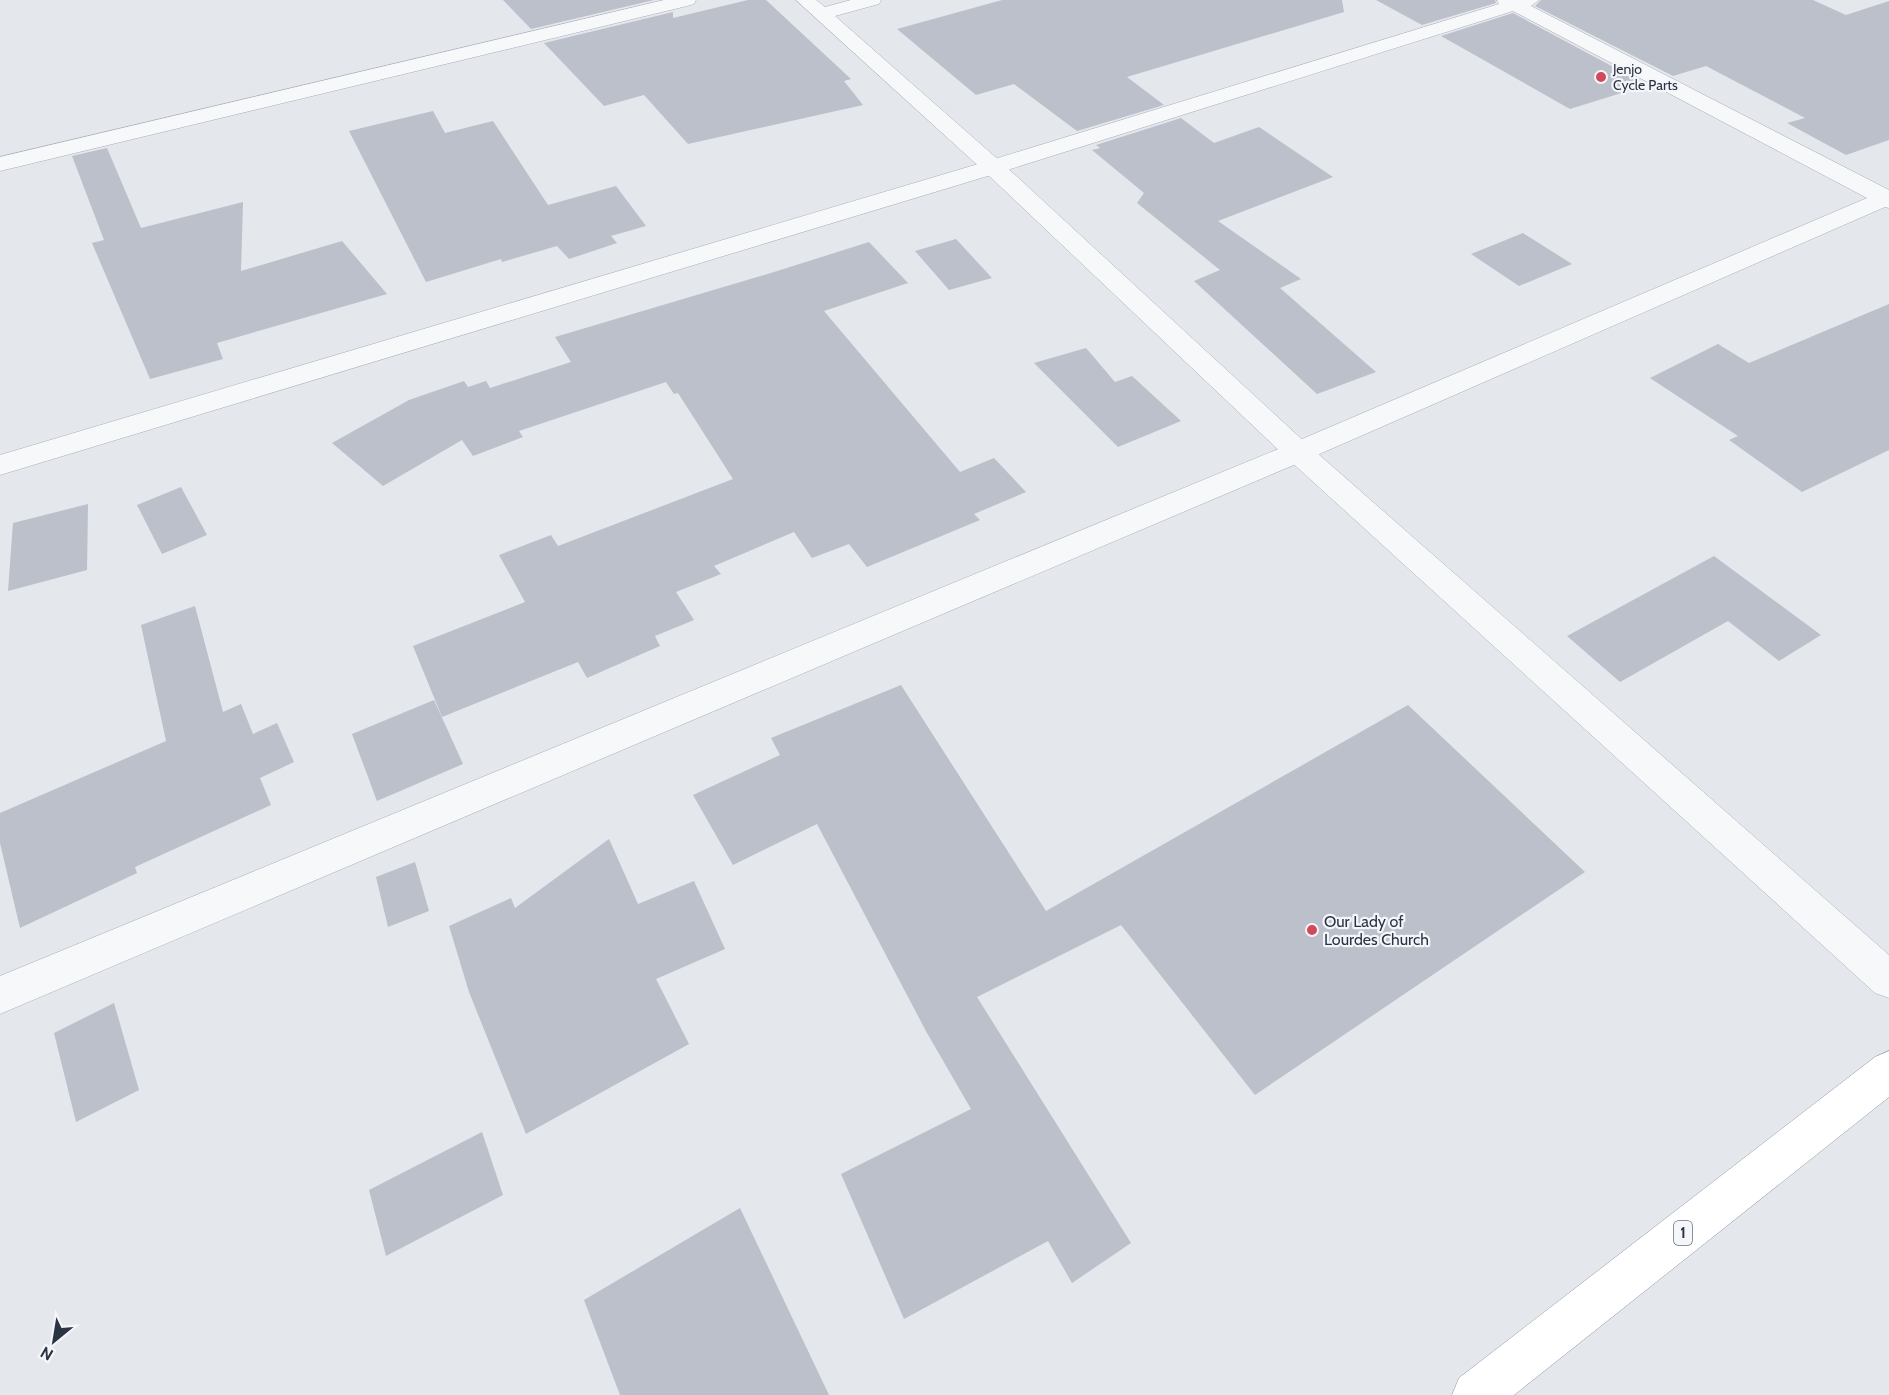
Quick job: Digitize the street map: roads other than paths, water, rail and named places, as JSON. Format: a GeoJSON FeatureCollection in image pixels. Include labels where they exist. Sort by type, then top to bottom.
{"type":"FeatureCollection","features":[{"type":"Feature","properties":{"kind":"highway","name":"1"},"geometry":{"type":"LineString","coordinates":[[1476,1395],[1889,1071]]}},
{"type":"Feature","properties":{"kind":"street"},"geometry":{"type":"LineString","coordinates":[[0,164],[687,0]]}},
{"type":"Feature","properties":{"kind":"street"},"geometry":{"type":"LineString","coordinates":[[814,7],[872,0]]}},
{"type":"Feature","properties":{"kind":"street"},"geometry":{"type":"LineString","coordinates":[[0,465],[993,167],[1517,2],[1888,199]]}},
{"type":"Feature","properties":{"kind":"street"},"geometry":{"type":"LineString","coordinates":[[814,7],[993,167],[1298,452],[1889,980]]}},
{"type":"Feature","properties":{"kind":"street"},"geometry":{"type":"LineString","coordinates":[[0,994],[1298,452],[1888,199]]}},
{"type":"Feature","properties":{"kind":"place","name":"Jenjo Cycle Parts"},"geometry":{"type":"Point","coordinates":[1601,77]}},
{"type":"Feature","properties":{"kind":"place","name":"Our Lady of Lourdes Church"},"geometry":{"type":"Point","coordinates":[1312,930]}}]}
